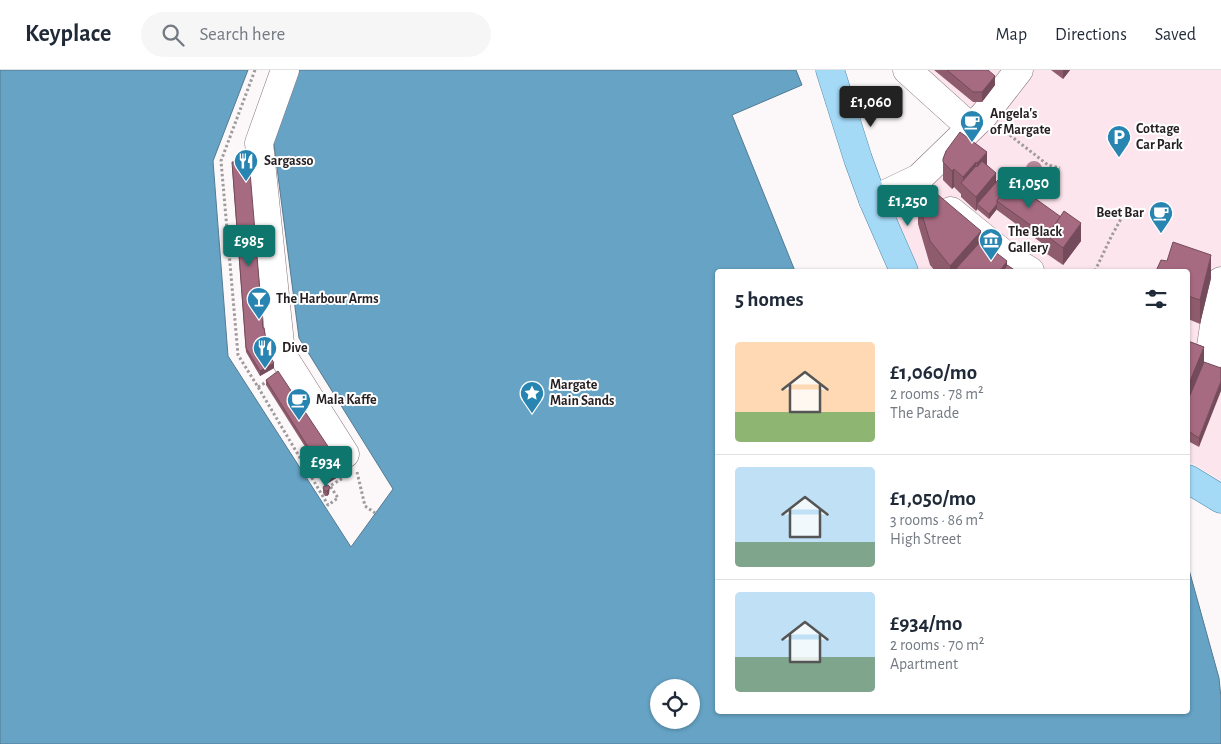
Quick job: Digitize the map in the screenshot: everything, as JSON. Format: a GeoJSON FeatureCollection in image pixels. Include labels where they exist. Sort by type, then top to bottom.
{"type":"FeatureCollection","features":[{"type":"Feature","properties":{"kind":"main road"},"geometry":{"type":"LineString","coordinates":[[830,70],[858,159],[903,269]]}},
{"type":"Feature","properties":{"kind":"main road"},"geometry":{"type":"LineString","coordinates":[[1190,480],[1221,499]]}},
{"type":"Feature","properties":{"kind":"street"},"geometry":{"type":"LineString","coordinates":[[284,70],[259,143],[281,353],[351,462]]}},
{"type":"Feature","properties":{"kind":"street"},"geometry":{"type":"LineString","coordinates":[[907,70],[977,121]]}},
{"type":"Feature","properties":{"kind":"street"},"geometry":{"type":"LineString","coordinates":[[874,200],[918,178],[977,121],[1019,70]]}},
{"type":"Feature","properties":{"kind":"street"},"geometry":{"type":"LineString","coordinates":[[918,178],[929,191],[967,225],[1009,258],[1027,269]]}},
{"type":"Feature","properties":{"kind":"street"},"geometry":{"type":"LineString","coordinates":[[1206,356],[1221,281]]}},
{"type":"Feature","properties":{"kind":"path"},"geometry":{"type":"LineString","coordinates":[[977,121],[1048,165],[1060,168]]}},
{"type":"Feature","properties":{"kind":"path"},"geometry":{"type":"LineString","coordinates":[[1096,269],[1127,208]]}},
{"type":"Feature","properties":{"kind":"path"},"geometry":{"type":"LineString","coordinates":[[351,462],[365,506],[375,513]]}},
{"type":"Feature","properties":{"kind":"path"},"geometry":{"type":"LineString","coordinates":[[330,486],[338,498]]}},
{"type":"Feature","properties":{"kind":"shaded area"},"geometry":{"type":"Polygon","coordinates":[[[925,70],[1221,70],[1221,481],[1190,462],[1190,269],[918,269],[894,213],[985,119],[925,70]]]}},
{"type":"Feature","properties":{"kind":"water"},"geometry":{"type":"Polygon","coordinates":[[[0,70],[248,70],[213,161],[228,356],[351,547],[393,489],[299,338],[273,137],[298,70],[796,70],[802,85],[732,115],[794,269],[715,269],[715,714],[1190,714],[1190,573],[1219,678],[1221,744],[0,744],[0,70]]]}},
{"type":"Feature","properties":{"kind":"building"},"geometry":{"type":"Polygon","coordinates":[[[947,70],[988,70],[995,76],[982,92],[973,92],[947,70]]]}},
{"type":"Feature","properties":{"kind":"building"},"geometry":{"type":"Polygon","coordinates":[[[960,132],[987,152],[963,177],[954,169],[952,171],[943,162],[946,151],[960,132]]]}},
{"type":"Feature","properties":{"kind":"building"},"geometry":{"type":"Polygon","coordinates":[[[241,161],[250,172],[263,328],[267,345],[258,346],[261,352],[265,349],[274,363],[260,371],[246,348],[232,162],[241,161]]]}},
{"type":"Feature","properties":{"kind":"building"},"geometry":{"type":"Polygon","coordinates":[[[982,161],[996,173],[976,197],[961,183],[982,161]]]}},
{"type":"Feature","properties":{"kind":"building"},"geometry":{"type":"Polygon","coordinates":[[[998,180],[1006,187],[989,214],[977,204],[998,180]]]}},
{"type":"Feature","properties":{"kind":"building"},"geometry":{"type":"Polygon","coordinates":[[[1011,181],[1061,217],[1047,237],[997,201],[1011,181]]]}},
{"type":"Feature","properties":{"kind":"building"},"geometry":{"type":"Polygon","coordinates":[[[930,188],[981,231],[950,266],[930,241],[918,201],[918,194],[921,189],[930,188]]]}},
{"type":"Feature","properties":{"kind":"building"},"geometry":{"type":"Polygon","coordinates":[[[1064,211],[1081,223],[1063,248],[1047,236],[1064,211]]]}},
{"type":"Feature","properties":{"kind":"building"},"geometry":{"type":"Polygon","coordinates":[[[981,241],[1007,261],[1001,269],[956,269],[981,241]]]}},
{"type":"Feature","properties":{"kind":"building"},"geometry":{"type":"Polygon","coordinates":[[[1173,242],[1211,255],[1200,300],[1190,297],[1190,269],[1157,269],[1161,260],[1167,261],[1173,242]]]}},
{"type":"Feature","properties":{"kind":"building"},"geometry":{"type":"Polygon","coordinates":[[[1007,265],[1013,269],[1004,269],[1007,265]]]}},
{"type":"Feature","properties":{"kind":"building"},"geometry":{"type":"Polygon","coordinates":[[[1190,342],[1204,347],[1190,381],[1190,342]]]}},
{"type":"Feature","properties":{"kind":"building"},"geometry":{"type":"Polygon","coordinates":[[[1204,362],[1221,368],[1221,381],[1199,438],[1190,432],[1190,395],[1204,362]]]}},
{"type":"Feature","properties":{"kind":"building"},"geometry":{"type":"Polygon","coordinates":[[[278,371],[343,469],[328,479],[266,380],[278,371]]]}},
{"type":"Feature","properties":{"kind":"building"},"geometry":{"type":"Polygon","coordinates":[[[328,485],[329,489],[325,491],[324,486],[328,485]]]}},
{"type":"Feature","properties":{"kind":"place","name":"Angela's of Margate"},"geometry":{"type":"Point","coordinates":[972,143]}},
{"type":"Feature","properties":{"kind":"place","name":"Cottage Car Park"},"geometry":{"type":"Point","coordinates":[1119,158]}},
{"type":"Feature","properties":{"kind":"place","name":"Sargasso"},"geometry":{"type":"Point","coordinates":[246,182]}},
{"type":"Feature","properties":{"kind":"place","name":"Beet Bar"},"geometry":{"type":"Point","coordinates":[1161,234]}},
{"type":"Feature","properties":{"kind":"place","name":"The Black Gallery"},"geometry":{"type":"Point","coordinates":[991,261]}},
{"type":"Feature","properties":{"kind":"place","name":"The Harbour Arms"},"geometry":{"type":"Point","coordinates":[259,320]}},
{"type":"Feature","properties":{"kind":"place","name":"Dive"},"geometry":{"type":"Point","coordinates":[265,369]}},
{"type":"Feature","properties":{"kind":"place","name":"Margate Main Sands"},"geometry":{"type":"Point","coordinates":[532,414]}},
{"type":"Feature","properties":{"kind":"place","name":"Mala Kaffe"},"geometry":{"type":"Point","coordinates":[299,421]}}]}
